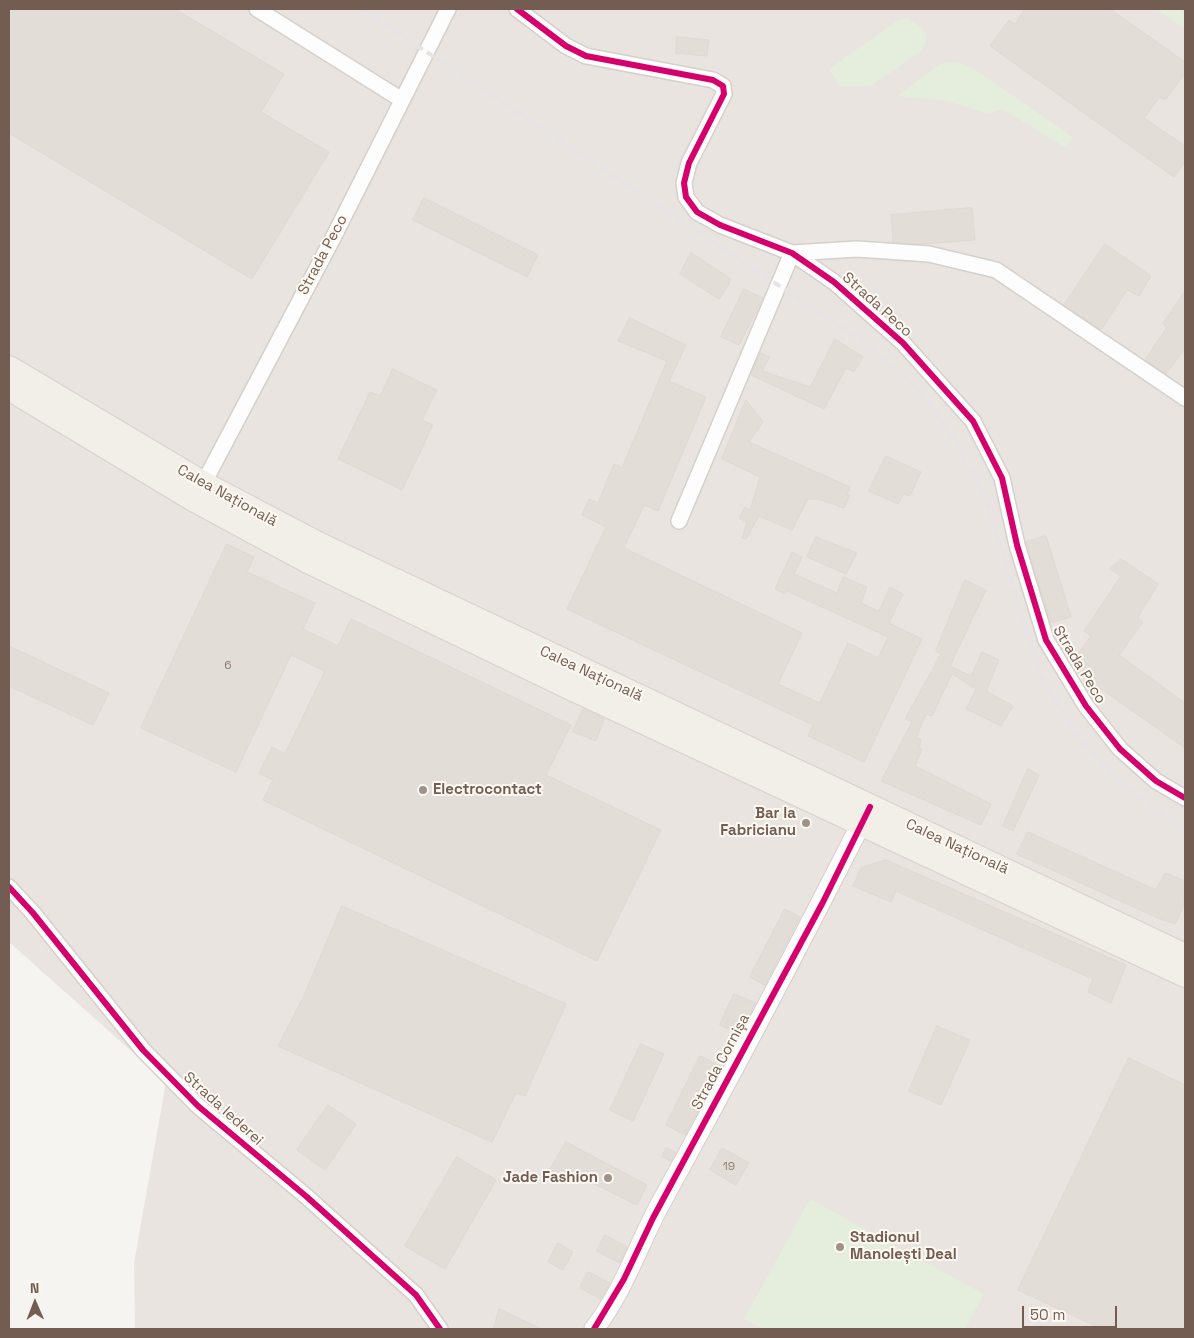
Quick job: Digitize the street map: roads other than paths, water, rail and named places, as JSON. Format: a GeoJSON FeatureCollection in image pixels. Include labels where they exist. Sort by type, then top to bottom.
{"type":"FeatureCollection","features":[{"type":"Feature","properties":{"kind":"main road","name":"Calea Națională"},"geometry":{"type":"LineString","coordinates":[[9,368],[308,562],[866,815],[1185,956]]}},
{"type":"Feature","properties":{"kind":"main road","name":"Calea Națională"},"geometry":{"type":"LineString","coordinates":[[9,388],[199,492]]}},
{"type":"Feature","properties":{"kind":"main road","name":"Calea Națională"},"geometry":{"type":"LineString","coordinates":[[866,815],[1185,975]]}},
{"type":"Feature","properties":{"kind":"street"},"geometry":{"type":"LineString","coordinates":[[256,9],[402,100]]}},
{"type":"Feature","properties":{"kind":"street","name":"Strada Peco"},"geometry":{"type":"LineString","coordinates":[[199,492],[333,238],[448,9]]}},
{"type":"Feature","properties":{"kind":"street","name":"Strada Peco"},"geometry":{"type":"LineString","coordinates":[[517,9],[566,46],[586,56],[713,80],[723,86],[724,94],[689,163],[684,183],[686,197],[697,212],[720,225],[792,253],[834,282],[903,343],[973,421],[1002,478],[1017,545],[1046,640],[1086,706],[1120,749],[1156,781],[1185,798]]}},
{"type":"Feature","properties":{"kind":"street","name":"Strada Peco"},"geometry":{"type":"LineString","coordinates":[[792,253],[857,249],[929,254],[996,270],[1185,398]]}},
{"type":"Feature","properties":{"kind":"street"},"geometry":{"type":"LineString","coordinates":[[679,521],[792,253]]}},
{"type":"Feature","properties":{"kind":"street","name":"Strada Cornișa"},"geometry":{"type":"LineString","coordinates":[[594,1329],[624,1279],[652,1218],[823,902],[866,815]]}},
{"type":"Feature","properties":{"kind":"street","name":"Strada Iederei"},"geometry":{"type":"LineString","coordinates":[[9,887],[33,913],[143,1050],[198,1106],[307,1197],[403,1282],[416,1295],[440,1329]]}},
{"type":"Feature","properties":{"kind":"railway"},"geometry":{"type":"LineString","coordinates":[[362,9],[873,348],[926,399],[955,441],[984,494],[1039,672],[1074,731],[1118,781],[1178,825],[1185,828]]}},
{"type":"Feature","properties":{"kind":"place","name":"Electrocontact"},"geometry":{"type":"Point","coordinates":[423,790]}},
{"type":"Feature","properties":{"kind":"place","name":"Bar la Fabricianu"},"geometry":{"type":"Point","coordinates":[806,823]}},
{"type":"Feature","properties":{"kind":"place","name":"Jade Fashion"},"geometry":{"type":"Point","coordinates":[608,1178]}},
{"type":"Feature","properties":{"kind":"place","name":"Stadionul Manolești Deal"},"geometry":{"type":"Point","coordinates":[840,1247]}}]}
